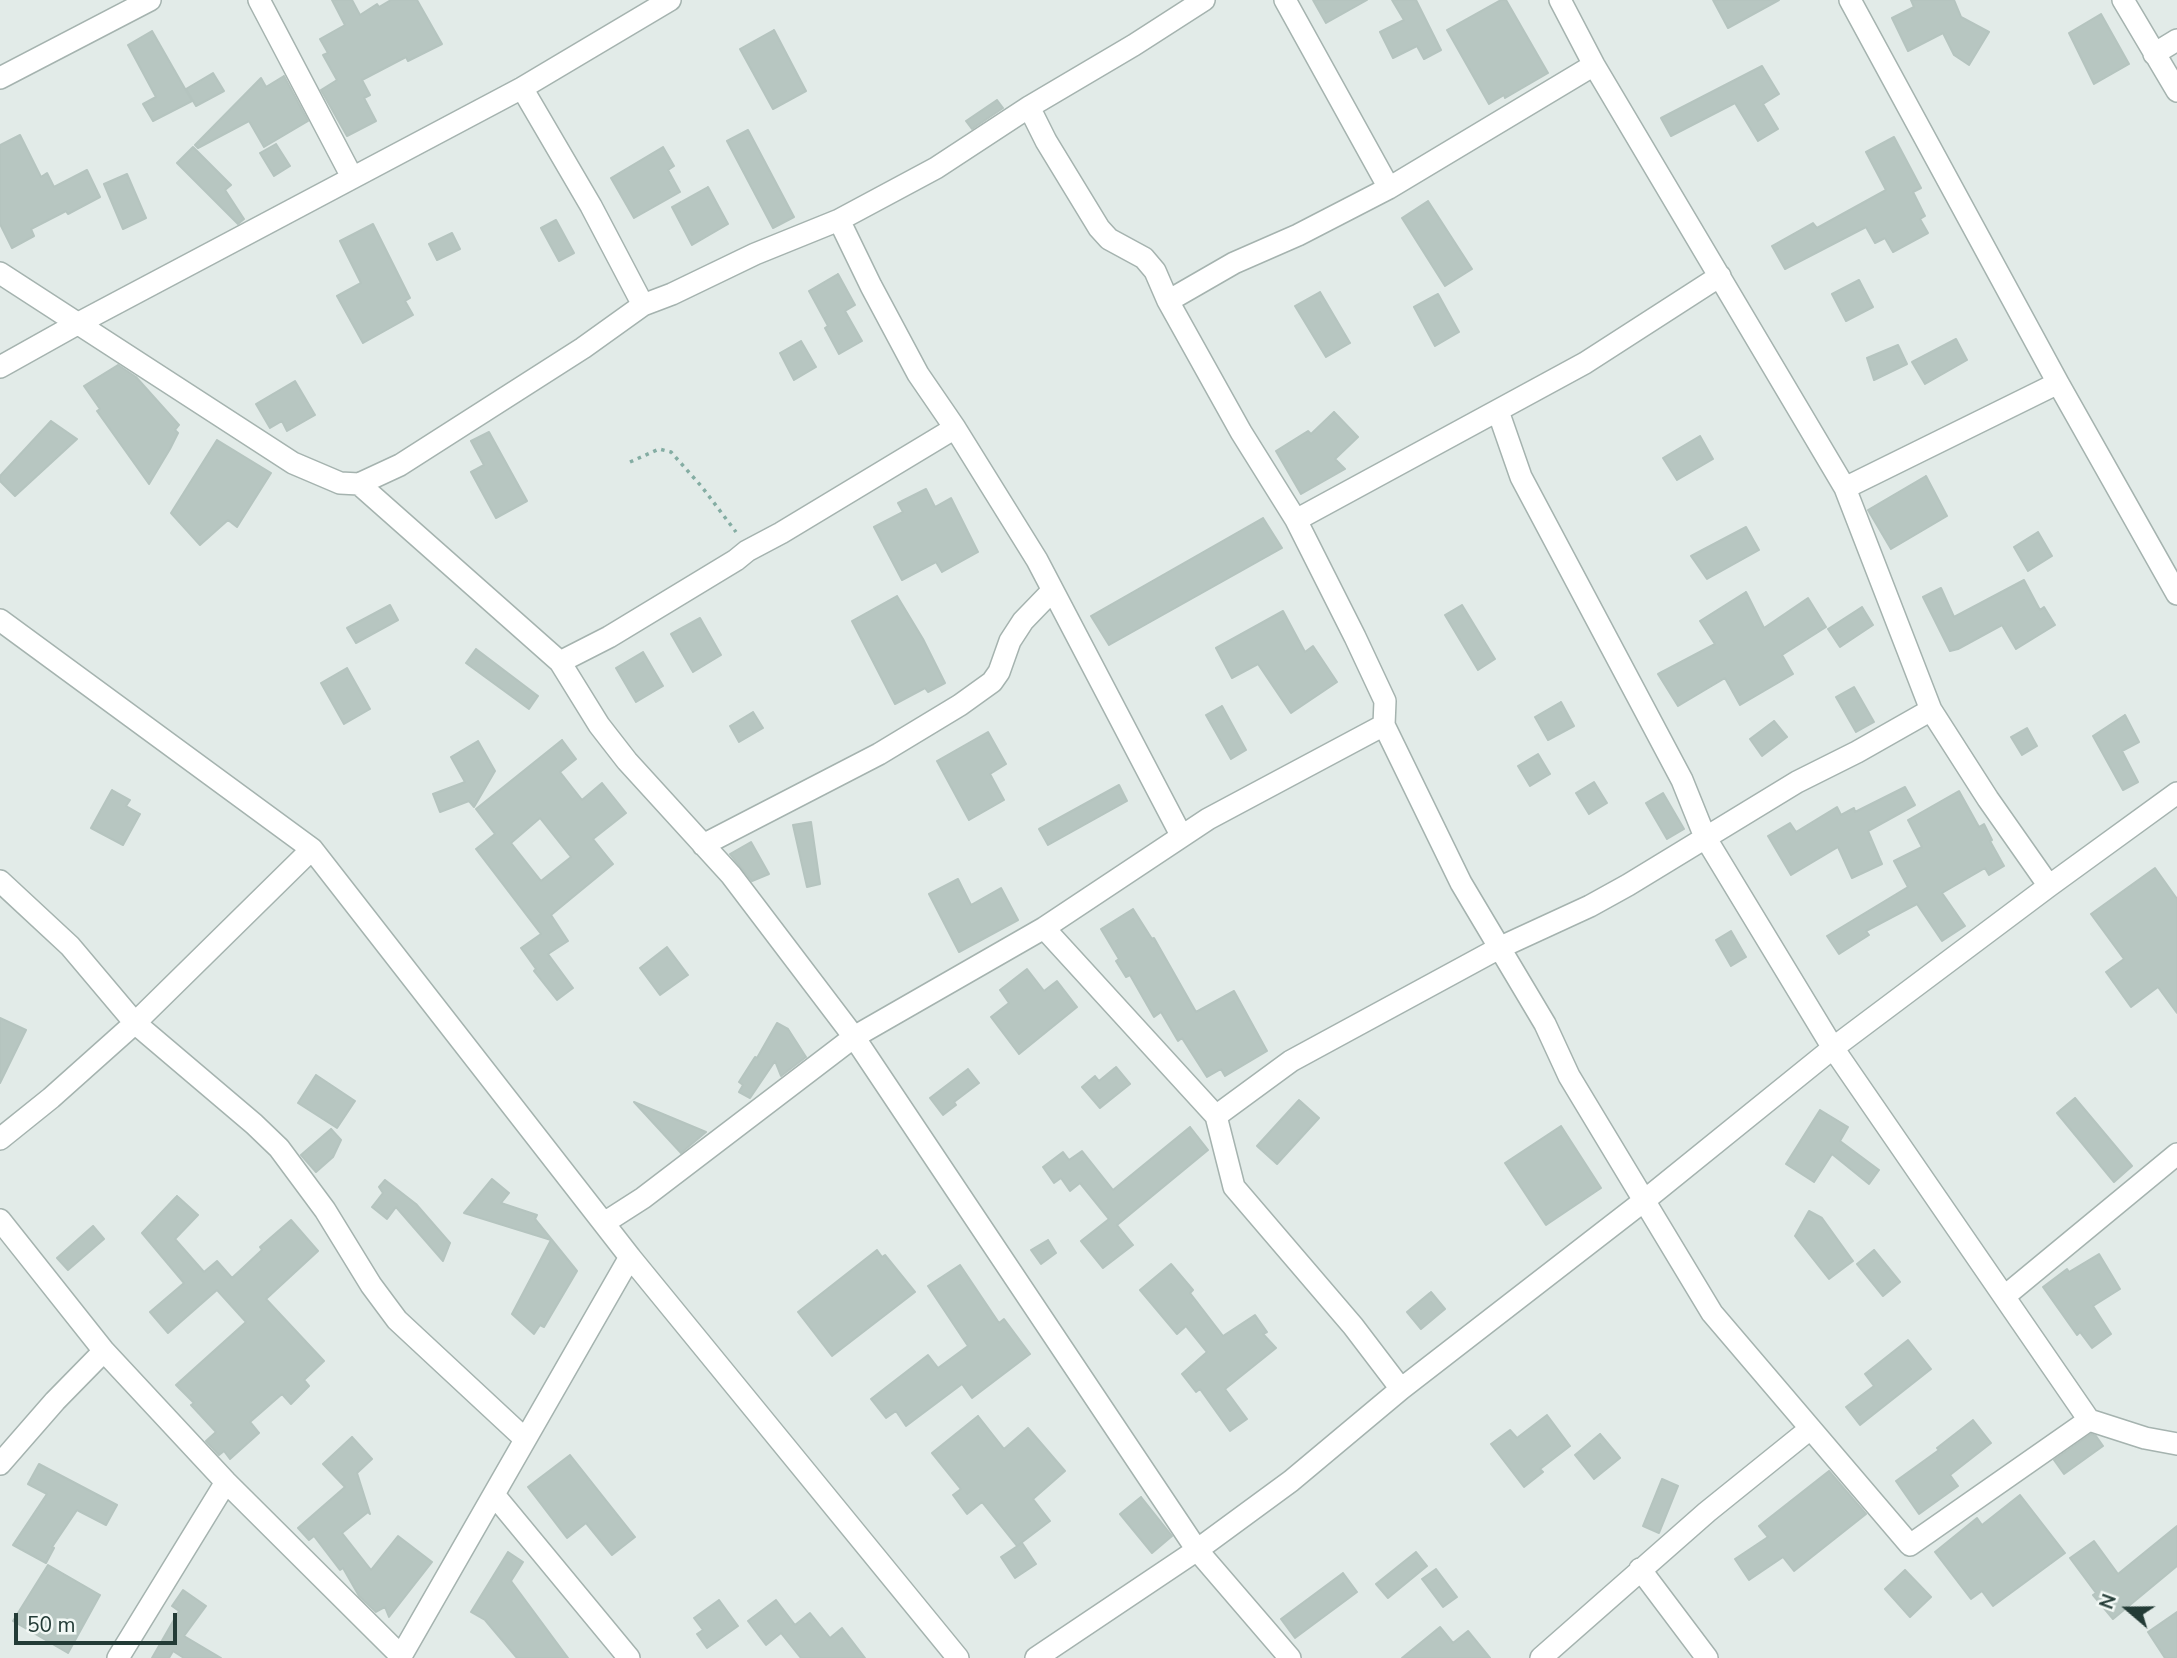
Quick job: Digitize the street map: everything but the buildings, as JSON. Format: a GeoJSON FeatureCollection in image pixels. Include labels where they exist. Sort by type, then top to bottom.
{"type":"FeatureCollection","features":[{"type":"Feature","properties":{"kind":"street"},"geometry":{"type":"LineString","coordinates":[[0,78],[150,0]]}},
{"type":"Feature","properties":{"kind":"street"},"geometry":{"type":"LineString","coordinates":[[258,0],[352,177]]}},
{"type":"Feature","properties":{"kind":"street"},"geometry":{"type":"LineString","coordinates":[[0,367],[522,88],[670,0]]}},
{"type":"Feature","properties":{"kind":"street"},"geometry":{"type":"LineString","coordinates":[[0,273],[293,463],[340,483],[359,484],[400,465],[479,416],[603,335],[643,305],[673,294],[755,254],[839,220],[936,168],[1029,107],[1134,46],[1204,0]]}},
{"type":"Feature","properties":{"kind":"street"},"geometry":{"type":"LineString","coordinates":[[1284,0],[1389,188]]}},
{"type":"Feature","properties":{"kind":"street"},"geometry":{"type":"LineString","coordinates":[[1560,0],[1594,65],[1845,488],[1931,710],[1988,799],[2049,886]]}},
{"type":"Feature","properties":{"kind":"street"},"geometry":{"type":"LineString","coordinates":[[1850,0],[2058,383],[2177,594]]}},
{"type":"Feature","properties":{"kind":"street"},"geometry":{"type":"LineString","coordinates":[[2123,0],[2177,91]]}},
{"type":"Feature","properties":{"kind":"street"},"geometry":{"type":"LineString","coordinates":[[2154,54],[2177,40]]}},
{"type":"Feature","properties":{"kind":"street"},"geometry":{"type":"LineString","coordinates":[[1168,301],[1234,263],[1389,188],[1594,65]]}},
{"type":"Feature","properties":{"kind":"street"},"geometry":{"type":"LineString","coordinates":[[522,88],[591,206],[643,305]]}},
{"type":"Feature","properties":{"kind":"street"},"geometry":{"type":"LineString","coordinates":[[1029,107],[1046,141],[1099,228],[1109,239],[1144,258],[1154,271],[1241,432],[1296,520],[1385,701],[1384,725],[1461,883],[1545,1024],[1569,1076],[1712,1313],[1910,1545],[2089,1420]]}},
{"type":"Feature","properties":{"kind":"street"},"geometry":{"type":"LineString","coordinates":[[839,220],[918,374],[1037,560],[1181,835]]}},
{"type":"Feature","properties":{"kind":"street"},"geometry":{"type":"LineString","coordinates":[[1296,520],[1585,363],[1720,276]]}},
{"type":"Feature","properties":{"kind":"street"},"geometry":{"type":"LineString","coordinates":[[1845,488],[2058,383]]}},
{"type":"Feature","properties":{"kind":"street"},"geometry":{"type":"LineString","coordinates":[[1498,411],[1521,477],[1682,780],[1705,837],[1833,1048],[2089,1420],[2145,1438],[2177,1444]]}},
{"type":"Feature","properties":{"kind":"street"},"geometry":{"type":"LineString","coordinates":[[560,663],[619,631],[747,551],[955,428]]}},
{"type":"Feature","properties":{"kind":"street"},"geometry":{"type":"LineString","coordinates":[[359,484],[560,663],[599,725],[626,761],[731,875],[854,1037],[1197,1550],[1290,1658]]}},
{"type":"Feature","properties":{"kind":"street"},"geometry":{"type":"LineString","coordinates":[[703,845],[879,754],[960,705],[992,682],[1010,641],[1024,621],[1052,591]]}},
{"type":"Feature","properties":{"kind":"street"},"geometry":{"type":"LineString","coordinates":[[0,620],[312,849],[630,1257],[958,1658]]}},
{"type":"Feature","properties":{"kind":"street"},"geometry":{"type":"LineString","coordinates":[[1216,1116],[1292,1060],[1501,947],[1590,906],[1797,782],[1931,710]]}},
{"type":"Feature","properties":{"kind":"street"},"geometry":{"type":"LineString","coordinates":[[604,1223],[643,1198],[854,1037],[1044,928],[1181,835],[1384,725]]}},
{"type":"Feature","properties":{"kind":"street"},"geometry":{"type":"LineString","coordinates":[[1036,1658],[1197,1550],[1291,1481],[1401,1389],[1645,1200],[1833,1048],[2177,793]]}},
{"type":"Feature","properties":{"kind":"street"},"geometry":{"type":"LineString","coordinates":[[0,1139],[51,1098],[135,1023],[312,849]]}},
{"type":"Feature","properties":{"kind":"street"},"geometry":{"type":"LineString","coordinates":[[0,881],[69,946],[135,1023],[279,1148],[397,1320],[525,1439]]}},
{"type":"Feature","properties":{"kind":"street"},"geometry":{"type":"LineString","coordinates":[[1044,928],[1216,1116],[1234,1187],[1353,1326],[1401,1389]]}},
{"type":"Feature","properties":{"kind":"street"},"geometry":{"type":"LineString","coordinates":[[2005,1296],[2177,1154]]}},
{"type":"Feature","properties":{"kind":"street"},"geometry":{"type":"LineString","coordinates":[[0,1220],[104,1351],[226,1482],[401,1657],[630,1257]]}},
{"type":"Feature","properties":{"kind":"street"},"geometry":{"type":"LineString","coordinates":[[0,1464],[55,1401],[104,1351]]}},
{"type":"Feature","properties":{"kind":"street"},"geometry":{"type":"LineString","coordinates":[[1541,1658],[1640,1569],[1810,1429]]}},
{"type":"Feature","properties":{"kind":"street"},"geometry":{"type":"LineString","coordinates":[[118,1658],[226,1482]]}},
{"type":"Feature","properties":{"kind":"street"},"geometry":{"type":"LineString","coordinates":[[495,1496],[628,1658]]}},
{"type":"Feature","properties":{"kind":"street"},"geometry":{"type":"LineString","coordinates":[[1640,1569],[1707,1658]]}},
{"type":"Feature","properties":{"kind":"path"},"geometry":{"type":"LineString","coordinates":[[630,462],[659,449],[671,452],[702,487],[747,551]]}}]}
